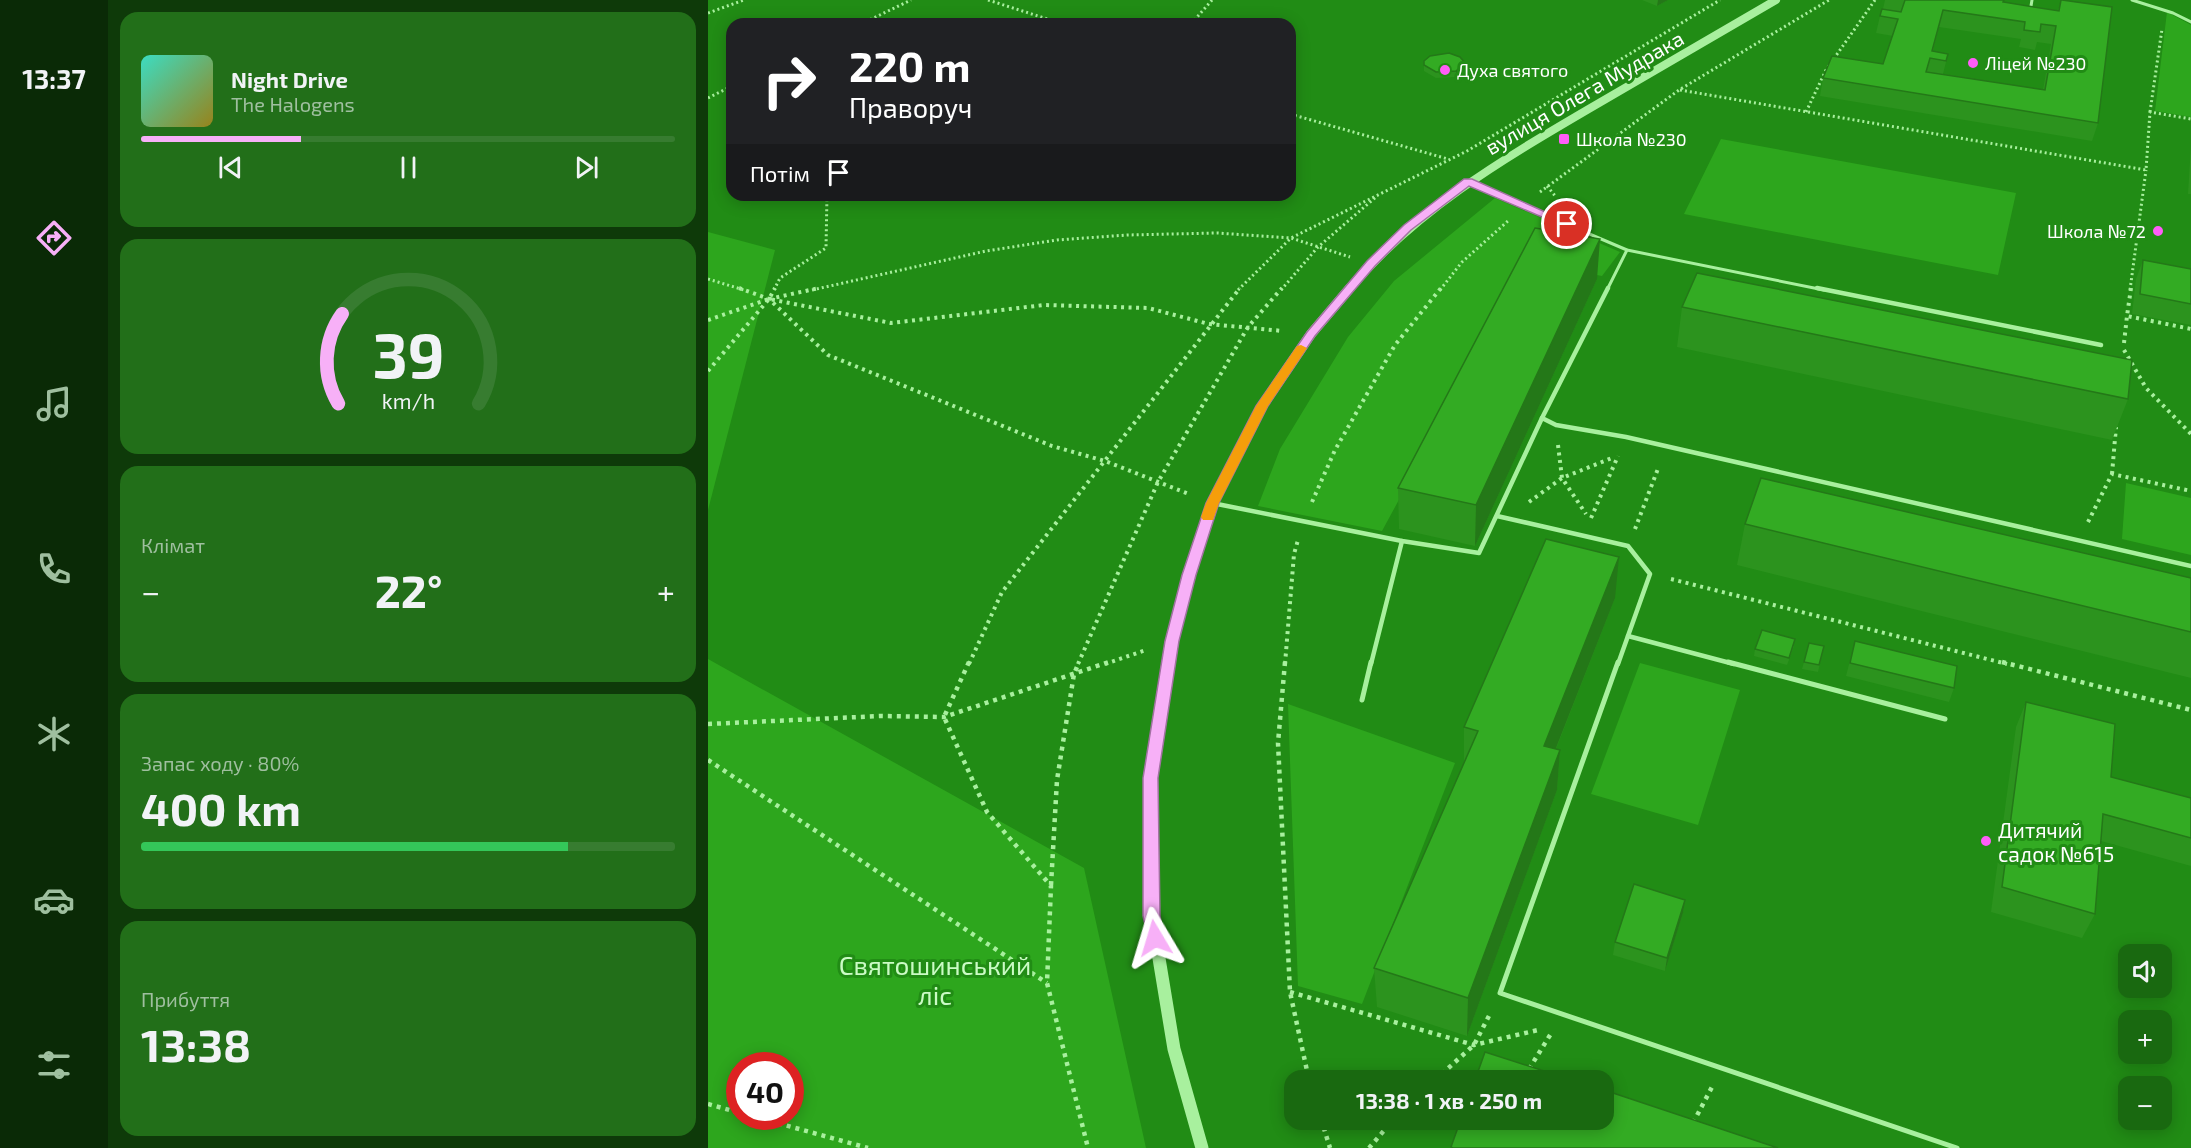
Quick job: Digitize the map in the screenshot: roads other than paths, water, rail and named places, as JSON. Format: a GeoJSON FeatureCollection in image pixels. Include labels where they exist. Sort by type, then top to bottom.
{"type":"FeatureCollection","features":[{"type":"Feature","properties":{"kind":"street","name":"вулиця Олега Мудрака"},"geometry":{"type":"LineString","coordinates":[[1202,1148],[1174,1049],[1152,916],[1150,778],[1172,641],[1189,575],[1212,503],[1262,406],[1311,334],[1371,263],[1408,228],[1468,182],[1776,0]]}},
{"type":"Feature","properties":{"kind":"lane"},"geometry":{"type":"LineString","coordinates":[[2032,0],[2030,14],[2038,17]]}},
{"type":"Feature","properties":{"kind":"lane"},"geometry":{"type":"LineString","coordinates":[[2133,0],[2191,22]]}},
{"type":"Feature","properties":{"kind":"lane"},"geometry":{"type":"LineString","coordinates":[[1468,182],[1627,250],[2101,345]]}},
{"type":"Feature","properties":{"kind":"lane"},"geometry":{"type":"LineString","coordinates":[[1212,503],[1479,554],[1542,418],[1627,250]]}},
{"type":"Feature","properties":{"kind":"lane"},"geometry":{"type":"LineString","coordinates":[[1542,418],[1556,425],[1626,436],[2191,566]]}},
{"type":"Feature","properties":{"kind":"lane"},"geometry":{"type":"LineString","coordinates":[[1497,516],[1628,546],[1650,574],[1500,993],[1957,1148]]}},
{"type":"Feature","properties":{"kind":"lane"},"geometry":{"type":"LineString","coordinates":[[1362,700],[1402,541]]}},
{"type":"Feature","properties":{"kind":"lane"},"geometry":{"type":"LineString","coordinates":[[1628,636],[1945,719]]}},
{"type":"Feature","properties":{"kind":"place","name":"Ліцей №230"},"geometry":{"type":"Point","coordinates":[1973,63]}},
{"type":"Feature","properties":{"kind":"place","name":"Духа святого"},"geometry":{"type":"Point","coordinates":[1445,70]}},
{"type":"Feature","properties":{"kind":"place","name":"Школа №230"},"geometry":{"type":"Point","coordinates":[1564,139]}},
{"type":"Feature","properties":{"kind":"place","name":"Школа №72"},"geometry":{"type":"Point","coordinates":[2158,231]}},
{"type":"Feature","properties":{"kind":"place","name":"Дитячий садок №615"},"geometry":{"type":"Point","coordinates":[1986,841]}},
{"type":"Feature","properties":{"kind":"park label","name":"Святошинський ліс"},"geometry":{"type":"Point","coordinates":[935,979]}}]}
